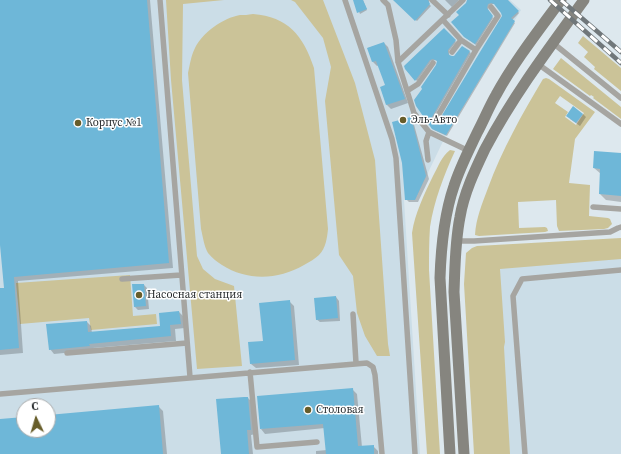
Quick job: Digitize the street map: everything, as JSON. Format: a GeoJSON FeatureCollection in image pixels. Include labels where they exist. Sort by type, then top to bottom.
{"type":"FeatureCollection","features":[{"type":"Feature","properties":{"kind":"main road"},"geometry":{"type":"LineString","coordinates":[[450,454],[441,300],[441,261],[445,224],[454,187],[469,151],[496,96],[509,74],[561,0]]}},
{"type":"Feature","properties":{"kind":"main road"},"geometry":{"type":"LineString","coordinates":[[464,454],[454,292],[460,216],[468,187],[490,139],[538,64],[584,0]]}},
{"type":"Feature","properties":{"kind":"lane"},"geometry":{"type":"LineString","coordinates":[[160,0],[190,378]]}},
{"type":"Feature","properties":{"kind":"lane"},"geometry":{"type":"LineString","coordinates":[[345,0],[392,139],[396,158],[415,454]]}},
{"type":"Feature","properties":{"kind":"lane"},"geometry":{"type":"LineString","coordinates":[[383,0],[388,6],[396,40],[398,62],[414,113],[429,132],[469,151]]}},
{"type":"Feature","properties":{"kind":"lane"},"geometry":{"type":"LineString","coordinates":[[432,0],[448,15]]}},
{"type":"Feature","properties":{"kind":"lane"},"geometry":{"type":"LineString","coordinates":[[398,62],[463,0]]}},
{"type":"Feature","properties":{"kind":"lane"},"geometry":{"type":"LineString","coordinates":[[436,120],[476,50],[498,16],[491,7]]}},
{"type":"Feature","properties":{"kind":"lane"},"geometry":{"type":"LineString","coordinates":[[443,20],[461,40],[476,50]]}},
{"type":"Feature","properties":{"kind":"lane"},"geometry":{"type":"LineString","coordinates":[[452,52],[461,40]]}},
{"type":"Feature","properties":{"kind":"lane"},"geometry":{"type":"LineString","coordinates":[[553,43],[621,98]]}},
{"type":"Feature","properties":{"kind":"lane"},"geometry":{"type":"LineString","coordinates":[[407,91],[418,84],[433,63]]}},
{"type":"Feature","properties":{"kind":"lane"},"geometry":{"type":"LineString","coordinates":[[538,64],[621,124]]}},
{"type":"Feature","properties":{"kind":"lane"},"geometry":{"type":"LineString","coordinates":[[428,160],[426,141],[429,132]]}},
{"type":"Feature","properties":{"kind":"lane"},"geometry":{"type":"LineString","coordinates":[[594,207],[621,209]]}},
{"type":"Feature","properties":{"kind":"lane"},"geometry":{"type":"LineString","coordinates":[[457,241],[610,232],[621,227]]}},
{"type":"Feature","properties":{"kind":"lane"},"geometry":{"type":"LineString","coordinates":[[526,454],[513,296],[522,279],[621,270]]}},
{"type":"Feature","properties":{"kind":"lane"},"geometry":{"type":"LineString","coordinates":[[122,279],[181,275]]}},
{"type":"Feature","properties":{"kind":"lane"},"geometry":{"type":"LineString","coordinates":[[353,314],[356,364]]}},
{"type":"Feature","properties":{"kind":"lane"},"geometry":{"type":"LineString","coordinates":[[67,353],[187,343]]}},
{"type":"Feature","properties":{"kind":"lane"},"geometry":{"type":"LineString","coordinates":[[0,394],[367,363],[373,367],[375,375],[382,454]]}},
{"type":"Feature","properties":{"kind":"lane"},"geometry":{"type":"LineString","coordinates":[[250,372],[257,446],[317,442]]}},
{"type":"Feature","properties":{"kind":"shaded area"},"geometry":{"type":"Polygon","coordinates":[[[0,0],[510,0],[521,10],[446,135],[415,200],[404,200],[420,454],[0,454],[0,0]]]}},
{"type":"Feature","properties":{"kind":"shaded area"},"geometry":{"type":"Polygon","coordinates":[[[166,0],[224,0],[183,4],[182,80],[197,256],[203,269],[215,279],[234,286],[242,366],[197,369],[171,80],[166,0]]]}},
{"type":"Feature","properties":{"kind":"shaded area"},"geometry":{"type":"Polygon","coordinates":[[[291,0],[323,0],[355,83],[375,160],[390,356],[377,356],[365,336],[357,313],[353,276],[339,255],[325,101],[331,67],[323,38],[295,2],[291,0]]]}},
{"type":"Feature","properties":{"kind":"shaded area"},"geometry":{"type":"Polygon","coordinates":[[[253,14],[276,19],[285,24],[299,37],[310,56],[314,68],[328,229],[325,246],[316,258],[284,274],[263,277],[242,274],[232,270],[222,265],[208,253],[201,229],[188,73],[195,48],[198,42],[208,32],[227,19],[240,15],[253,14]]]}},
{"type":"Feature","properties":{"kind":"shaded area"},"geometry":{"type":"Polygon","coordinates":[[[583,36],[621,68],[621,91],[594,69],[595,67],[584,57],[588,52],[578,43],[583,36]]]}},
{"type":"Feature","properties":{"kind":"shaded area"},"geometry":{"type":"Polygon","coordinates":[[[561,58],[621,107],[621,119],[593,98],[594,97],[591,95],[590,96],[553,69],[561,58]]]}},
{"type":"Feature","properties":{"kind":"shaded area"},"geometry":{"type":"Polygon","coordinates":[[[543,79],[549,79],[595,112],[575,139],[569,183],[590,185],[589,216],[608,218],[612,224],[608,228],[604,229],[559,231],[557,226],[556,200],[518,202],[519,228],[545,227],[548,231],[479,236],[475,235],[480,211],[488,188],[506,146],[543,79]],[[560,96],[555,103],[568,112],[565,117],[576,125],[584,113],[560,96]]]}},
{"type":"Feature","properties":{"kind":"shaded area"},"geometry":{"type":"Polygon","coordinates":[[[450,150],[455,151],[440,188],[430,227],[429,270],[440,454],[427,454],[412,233],[413,226],[426,190],[440,162],[450,150]]]}},
{"type":"Feature","properties":{"kind":"shaded area"},"geometry":{"type":"Polygon","coordinates":[[[621,238],[621,259],[500,269],[510,454],[474,454],[464,284],[466,253],[477,246],[621,238]]]}},
{"type":"Feature","properties":{"kind":"shaded area"},"geometry":{"type":"Polygon","coordinates":[[[621,244],[621,454],[496,454],[485,255],[621,244]]]}},
{"type":"Feature","properties":{"kind":"shaded area"},"geometry":{"type":"Polygon","coordinates":[[[130,275],[133,316],[156,314],[157,324],[91,330],[89,318],[20,324],[16,283],[130,275]]]}},
{"type":"Feature","properties":{"kind":"building","name":"Корпус №1"},"geometry":{"type":"Polygon","coordinates":[[[0,0],[147,0],[169,263],[14,277],[19,348],[0,350],[0,288],[4,288],[0,245],[0,0]]]}},
{"type":"Feature","properties":{"kind":"building"},"geometry":{"type":"Polygon","coordinates":[[[353,0],[363,0],[367,9],[357,13],[353,0]]]}},
{"type":"Feature","properties":{"kind":"building"},"geometry":{"type":"Polygon","coordinates":[[[393,0],[428,0],[430,4],[415,21],[393,0]]]}},
{"type":"Feature","properties":{"kind":"building"},"geometry":{"type":"Polygon","coordinates":[[[467,0],[508,0],[519,11],[511,18],[515,21],[446,135],[432,129],[416,106],[414,100],[422,89],[421,87],[436,65],[437,61],[433,59],[430,60],[415,81],[404,66],[444,28],[456,40],[448,50],[449,55],[454,56],[462,46],[470,51],[432,117],[434,122],[438,122],[502,16],[494,4],[488,4],[487,8],[493,16],[475,44],[464,37],[451,22],[459,15],[456,12],[466,3],[467,0]]]}},
{"type":"Feature","properties":{"kind":"building"},"geometry":{"type":"Polygon","coordinates":[[[384,42],[405,99],[386,105],[380,87],[385,85],[376,61],[372,62],[367,48],[384,42]]]}},
{"type":"Feature","properties":{"kind":"building"},"geometry":{"type":"Polygon","coordinates":[[[573,106],[583,114],[576,123],[566,116],[573,106]]]}},
{"type":"Feature","properties":{"kind":"building"},"geometry":{"type":"Polygon","coordinates":[[[411,117],[426,176],[415,200],[405,200],[402,163],[392,122],[411,117]]]}},
{"type":"Feature","properties":{"kind":"building"},"geometry":{"type":"Polygon","coordinates":[[[594,151],[621,153],[621,196],[599,194],[600,169],[593,168],[594,151]]]}},
{"type":"Feature","properties":{"kind":"building","name":"Насосная станция"},"geometry":{"type":"Polygon","coordinates":[[[132,284],[144,284],[146,306],[134,307],[132,284]]]}},
{"type":"Feature","properties":{"kind":"building"},"geometry":{"type":"Polygon","coordinates":[[[336,296],[338,318],[316,320],[314,298],[336,296]]]}},
{"type":"Feature","properties":{"kind":"building"},"geometry":{"type":"Polygon","coordinates":[[[290,300],[295,360],[250,364],[248,342],[263,341],[259,303],[290,300]]]}},
{"type":"Feature","properties":{"kind":"building"},"geometry":{"type":"Polygon","coordinates":[[[179,311],[181,324],[170,325],[171,336],[89,344],[90,346],[49,350],[46,324],[87,321],[88,332],[160,326],[159,313],[179,311]]]}},
{"type":"Feature","properties":{"kind":"building","name":"Столовая"},"geometry":{"type":"Polygon","coordinates":[[[353,388],[358,446],[374,445],[374,454],[326,454],[323,424],[260,429],[257,396],[353,388]]]}},
{"type":"Feature","properties":{"kind":"building"},"geometry":{"type":"Polygon","coordinates":[[[248,397],[251,430],[247,430],[249,454],[221,454],[216,399],[248,397]]]}},
{"type":"Feature","properties":{"kind":"building"},"geometry":{"type":"Polygon","coordinates":[[[159,405],[163,454],[0,454],[0,419],[16,418],[16,438],[56,438],[56,414],[159,405]]]}},
{"type":"Feature","properties":{"kind":"railway"},"geometry":{"type":"LineString","coordinates":[[550,0],[621,63]]}},
{"type":"Feature","properties":{"kind":"railway"},"geometry":{"type":"LineString","coordinates":[[561,0],[621,52]]}},
{"type":"Feature","properties":{"kind":"place","name":"Эль-Авто"},"geometry":{"type":"Point","coordinates":[403,120]}},
{"type":"Feature","properties":{"kind":"place","name":"Корпус №1"},"geometry":{"type":"Point","coordinates":[78,123]}},
{"type":"Feature","properties":{"kind":"place","name":"Насосная станция"},"geometry":{"type":"Point","coordinates":[139,295]}},
{"type":"Feature","properties":{"kind":"place","name":"Столовая"},"geometry":{"type":"Point","coordinates":[308,410]}}]}
